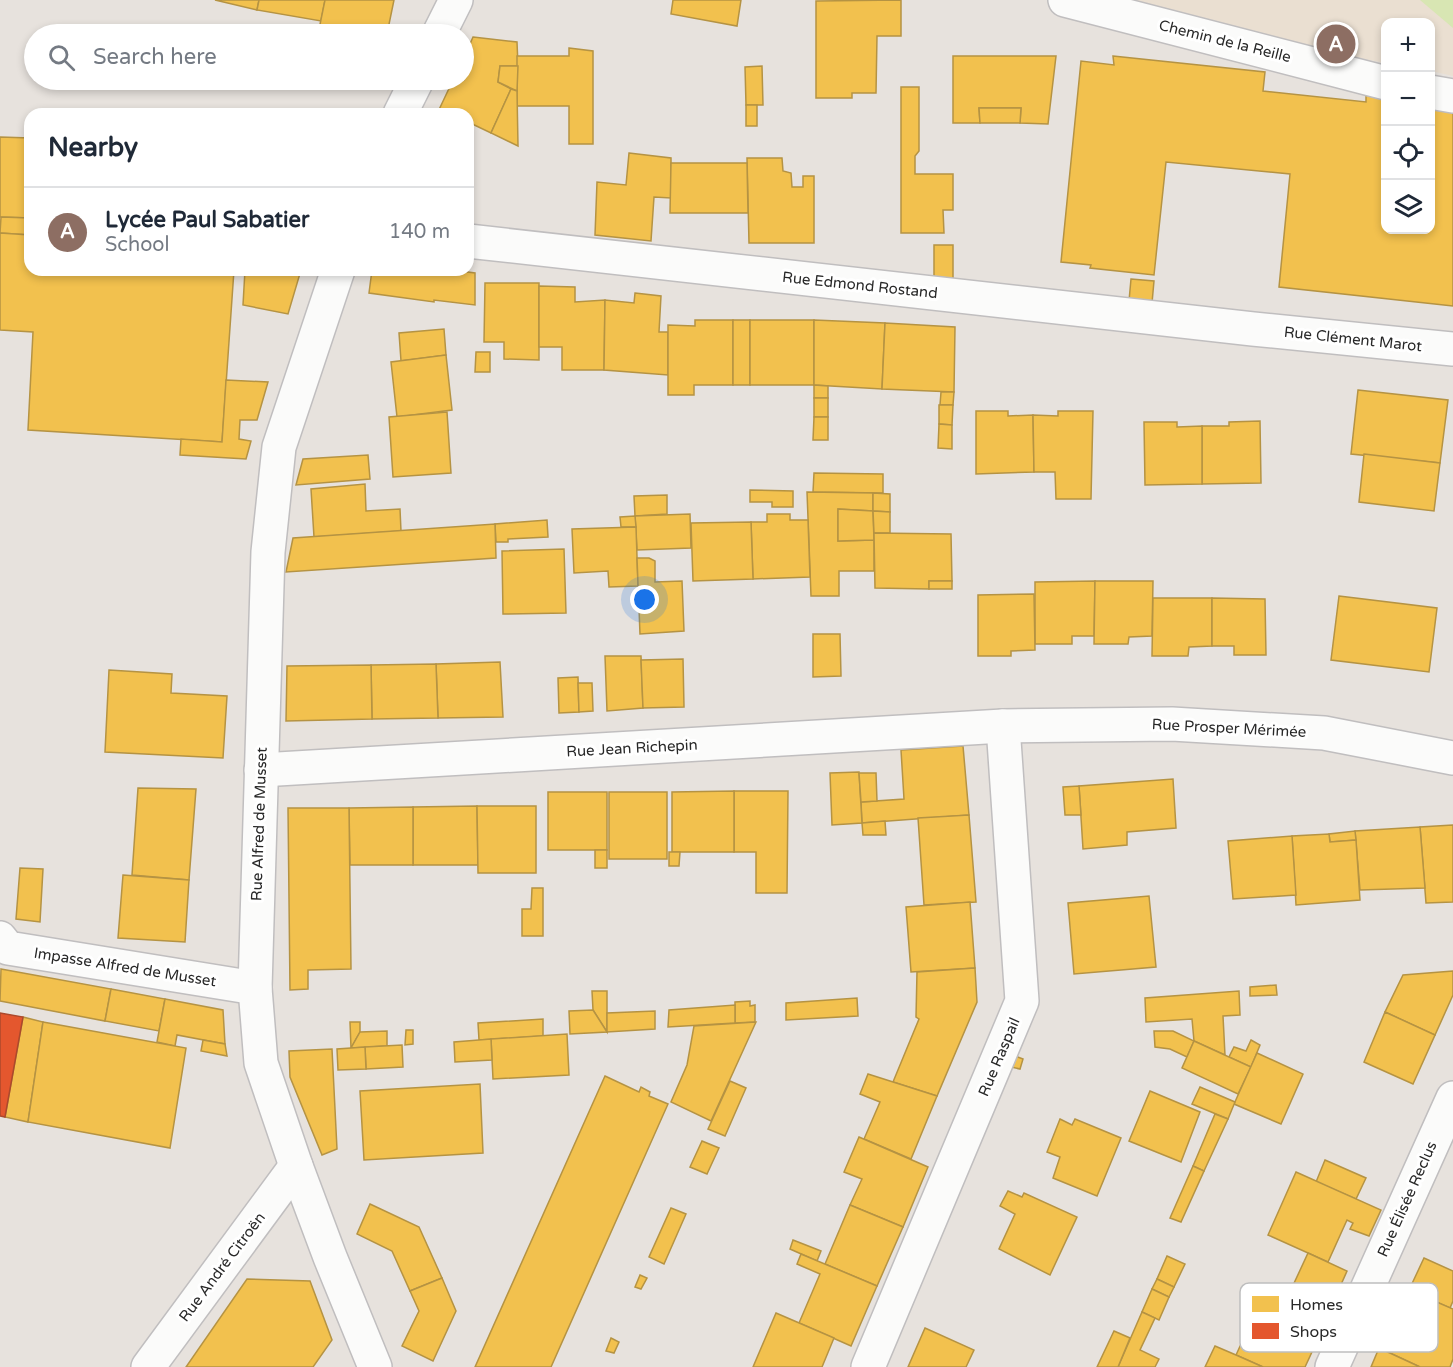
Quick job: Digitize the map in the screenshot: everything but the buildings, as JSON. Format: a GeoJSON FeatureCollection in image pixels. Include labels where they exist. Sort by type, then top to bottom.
{"type":"FeatureCollection","features":[{"type":"Feature","properties":{"kind":"street"},"geometry":{"type":"LineString","coordinates":[[445,24],[456,0]]}},
{"type":"Feature","properties":{"kind":"street","name":"Chemin de la Reille"},"geometry":{"type":"LineString","coordinates":[[1065,0],[1381,82]]}},
{"type":"Feature","properties":{"kind":"street"},"geometry":{"type":"LineString","coordinates":[[403,108],[412,90]]}},
{"type":"Feature","properties":{"kind":"street"},"geometry":{"type":"LineString","coordinates":[[1435,93],[1453,96]]}},
{"type":"Feature","properties":{"kind":"street","name":"Rue Edmond Rostand"},"geometry":{"type":"LineString","coordinates":[[474,242],[1253,329]]}},
{"type":"Feature","properties":{"kind":"street","name":"Rue Alfred de Musset"},"geometry":{"type":"LineString","coordinates":[[336,276],[279,447],[268,552],[255,988],[261,1063],[338,1279],[375,1367]]}},
{"type":"Feature","properties":{"kind":"street","name":"Rue Clément Marot"},"geometry":{"type":"LineString","coordinates":[[1253,329],[1453,349]]}},
{"type":"Feature","properties":{"kind":"street","name":"Rue Prosper Mérimée"},"geometry":{"type":"LineString","coordinates":[[1003,726],[1172,724],[1324,733],[1453,759]]}},
{"type":"Feature","properties":{"kind":"street","name":"Rue Jean Richepin"},"geometry":{"type":"LineString","coordinates":[[261,770],[1003,726]]}},
{"type":"Feature","properties":{"kind":"street","name":"Rue Raspail"},"geometry":{"type":"LineString","coordinates":[[868,1367],[1022,1001],[1003,726]]}},
{"type":"Feature","properties":{"kind":"street","name":"Impasse Alfred de Musset"},"geometry":{"type":"LineString","coordinates":[[0,938],[8,948],[255,988]]}},
{"type":"Feature","properties":{"kind":"street","name":"Rue Élisée Reclus"},"geometry":{"type":"LineString","coordinates":[[1370,1283],[1453,1098]]}},
{"type":"Feature","properties":{"kind":"street","name":"Rue André Citroën"},"geometry":{"type":"LineString","coordinates":[[148,1367],[296,1166]]}},
{"type":"Feature","properties":{"kind":"street","name":"Rue Élisée Reclus"},"geometry":{"type":"LineString","coordinates":[[1332,1367],[1339,1352]]}},
{"type":"Feature","properties":{"kind":"shaded area"},"geometry":{"type":"Polygon","coordinates":[[[1098,0],[1453,0],[1453,76],[1435,72],[1435,18],[1381,18],[1381,62],[1189,25],[1098,0]]]}},
{"type":"Feature","properties":{"kind":"green space"},"geometry":{"type":"Polygon","coordinates":[[[1420,0],[1453,0],[1453,28],[1420,0]]]}},
{"type":"Feature","properties":{"kind":"place","name":"Lycée Paul Sabatier"},"geometry":{"type":"Point","coordinates":[1336,44]}}]}
